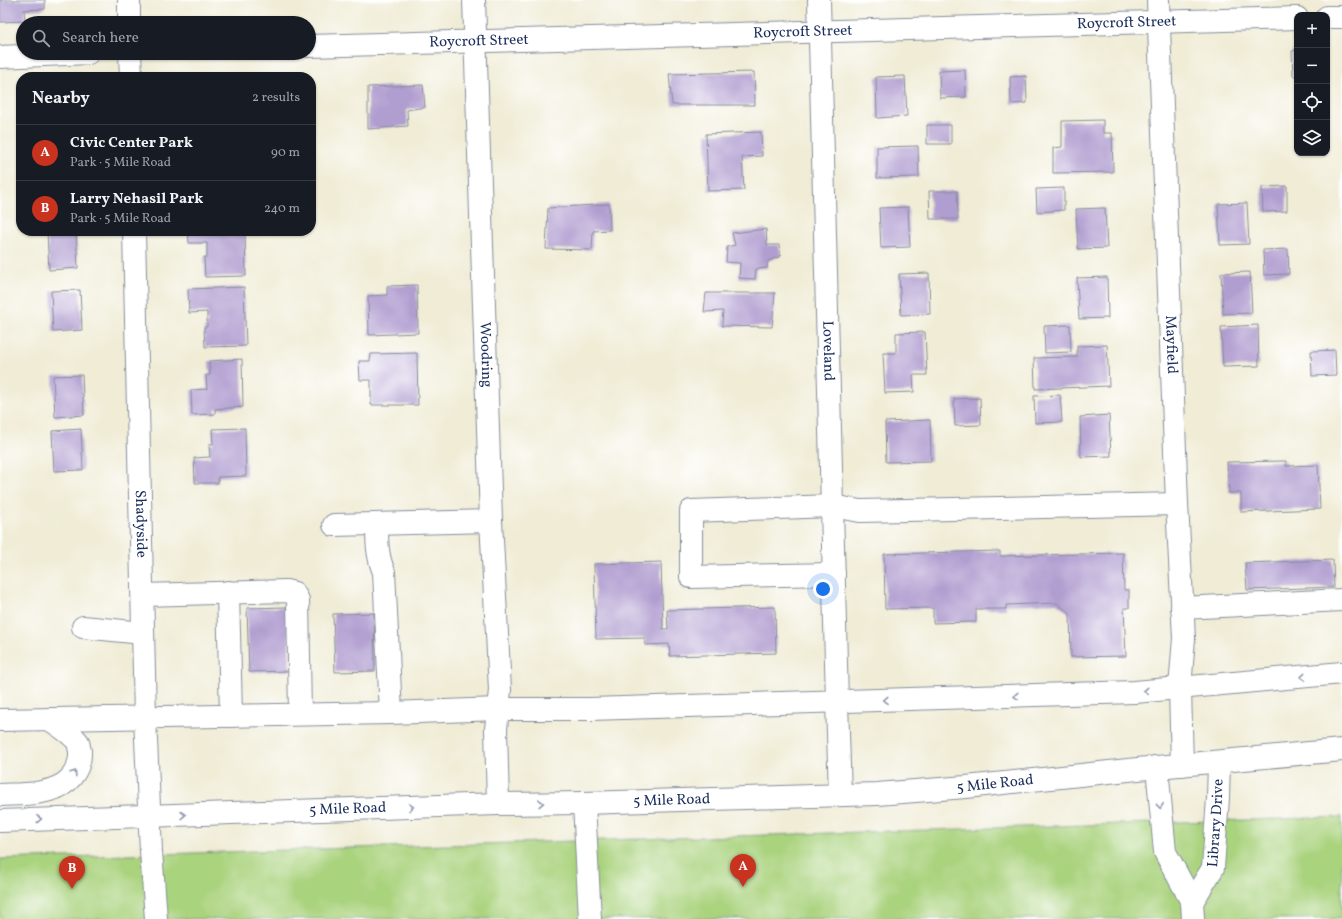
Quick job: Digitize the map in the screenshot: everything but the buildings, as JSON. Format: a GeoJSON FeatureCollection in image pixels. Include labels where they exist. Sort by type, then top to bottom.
{"type":"FeatureCollection","features":[{"type":"Feature","properties":{"kind":"street"},"geometry":{"type":"LineString","coordinates":[[129,0],[129,16]]}},
{"type":"Feature","properties":{"kind":"street","name":"Woodring"},"geometry":{"type":"LineString","coordinates":[[474,0],[491,521],[500,690],[496,728],[498,804]]}},
{"type":"Feature","properties":{"kind":"street","name":"Loveland"},"geometry":{"type":"LineString","coordinates":[[819,0],[840,795]]}},
{"type":"Feature","properties":{"kind":"street","name":"Mayfield"},"geometry":{"type":"LineString","coordinates":[[1158,0],[1177,504],[1184,638],[1180,688],[1182,765]]}},
{"type":"Feature","properties":{"kind":"street"},"geometry":{"type":"LineString","coordinates":[[1330,17],[1342,17]]}},
{"type":"Feature","properties":{"kind":"street","name":"Roycroft Street"},"geometry":{"type":"LineString","coordinates":[[316,46],[1294,18]]}},
{"type":"Feature","properties":{"kind":"street"},"geometry":{"type":"LineString","coordinates":[[0,56],[16,55]]}},
{"type":"Feature","properties":{"kind":"street"},"geometry":{"type":"LineString","coordinates":[[130,60],[131,72]]}},
{"type":"Feature","properties":{"kind":"street","name":"Shadyside"},"geometry":{"type":"LineString","coordinates":[[134,236],[145,717],[156,919]]}},
{"type":"Feature","properties":{"kind":"street"},"geometry":{"type":"LineString","coordinates":[[834,574],[692,577],[691,511],[832,506],[860,511],[1177,504]]}},
{"type":"Feature","properties":{"kind":"street"},"geometry":{"type":"LineString","coordinates":[[334,525],[491,521]]}},
{"type":"Feature","properties":{"kind":"street"},"geometry":{"type":"LineString","coordinates":[[376,524],[377,550],[379,562],[384,572],[391,713]]}},
{"type":"Feature","properties":{"kind":"street"},"geometry":{"type":"LineString","coordinates":[[142,594],[286,591],[294,593],[298,600],[300,714]]}},
{"type":"Feature","properties":{"kind":"street"},"geometry":{"type":"LineString","coordinates":[[228,592],[231,716]]}},
{"type":"Feature","properties":{"kind":"street"},"geometry":{"type":"LineString","coordinates":[[1182,608],[1342,600]]}},
{"type":"Feature","properties":{"kind":"street"},"geometry":{"type":"LineString","coordinates":[[82,627],[143,634]]}},
{"type":"Feature","properties":{"kind":"street"},"geometry":{"type":"LineString","coordinates":[[0,720],[590,709],[1135,692],[1342,673]]}},
{"type":"Feature","properties":{"kind":"street"},"geometry":{"type":"LineString","coordinates":[[0,795],[36,793],[58,787],[69,780],[78,769],[80,758],[79,744],[71,734],[49,719]]}},
{"type":"Feature","properties":{"kind":"street","name":"5 Mile Road"},"geometry":{"type":"LineString","coordinates":[[0,821],[498,804],[584,803],[877,794],[966,787],[1342,750]]}},
{"type":"Feature","properties":{"kind":"street","name":"Library Drive"},"geometry":{"type":"LineString","coordinates":[[1192,910],[1213,868],[1219,762]]}},
{"type":"Feature","properties":{"kind":"street","name":"Library Drive"},"geometry":{"type":"LineString","coordinates":[[1157,767],[1165,852],[1192,910]]}},
{"type":"Feature","properties":{"kind":"street"},"geometry":{"type":"LineString","coordinates":[[584,803],[590,919]]}},
{"type":"Feature","properties":{"kind":"green space"},"geometry":{"type":"Polygon","coordinates":[[[1342,817],[1342,919],[0,919],[0,859],[1342,817]]]}},
{"type":"Feature","properties":{"kind":"place","name":"Civic Center Park"},"geometry":{"type":"Point","coordinates":[743,887]}},
{"type":"Feature","properties":{"kind":"place","name":"Larry Nehasil Park"},"geometry":{"type":"Point","coordinates":[72,889]}}]}
